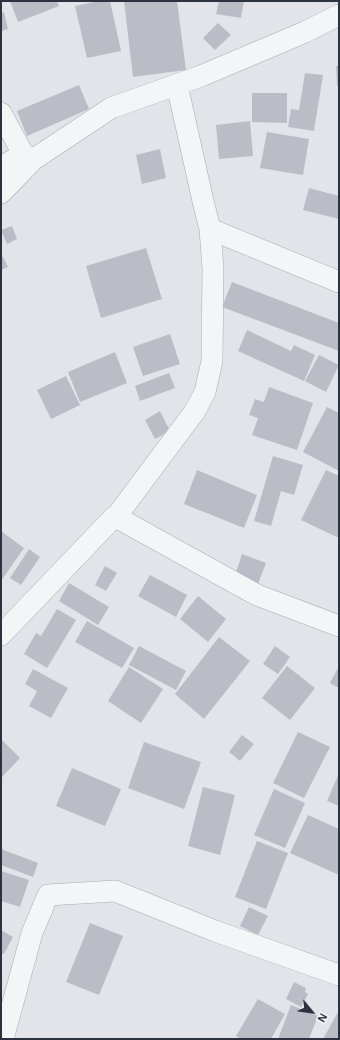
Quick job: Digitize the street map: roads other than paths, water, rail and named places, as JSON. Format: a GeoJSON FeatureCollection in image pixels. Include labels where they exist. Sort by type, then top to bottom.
{"type":"FeatureCollection","features":[{"type":"Feature","properties":{"kind":"street"},"geometry":{"type":"LineString","coordinates":[[1,167],[28,157],[111,108],[201,76],[305,32],[339,15]]}},
{"type":"Feature","properties":{"kind":"street"},"geometry":{"type":"LineString","coordinates":[[1,635],[114,517],[116,517],[196,411],[205,392],[212,361],[213,335],[213,269],[210,229],[177,85]]}},
{"type":"Feature","properties":{"kind":"street"},"geometry":{"type":"LineString","coordinates":[[1,113],[28,157]]}},
{"type":"Feature","properties":{"kind":"street"},"geometry":{"type":"LineString","coordinates":[[1,193],[28,157]]}},
{"type":"Feature","properties":{"kind":"street"},"geometry":{"type":"LineString","coordinates":[[210,229],[339,282]]}},
{"type":"Feature","properties":{"kind":"street"},"geometry":{"type":"LineString","coordinates":[[116,517],[257,595],[339,626]]}},
{"type":"Feature","properties":{"kind":"street"},"geometry":{"type":"LineString","coordinates":[[3,1039],[32,933],[48,895],[115,892],[215,931],[339,975]]}}]}
